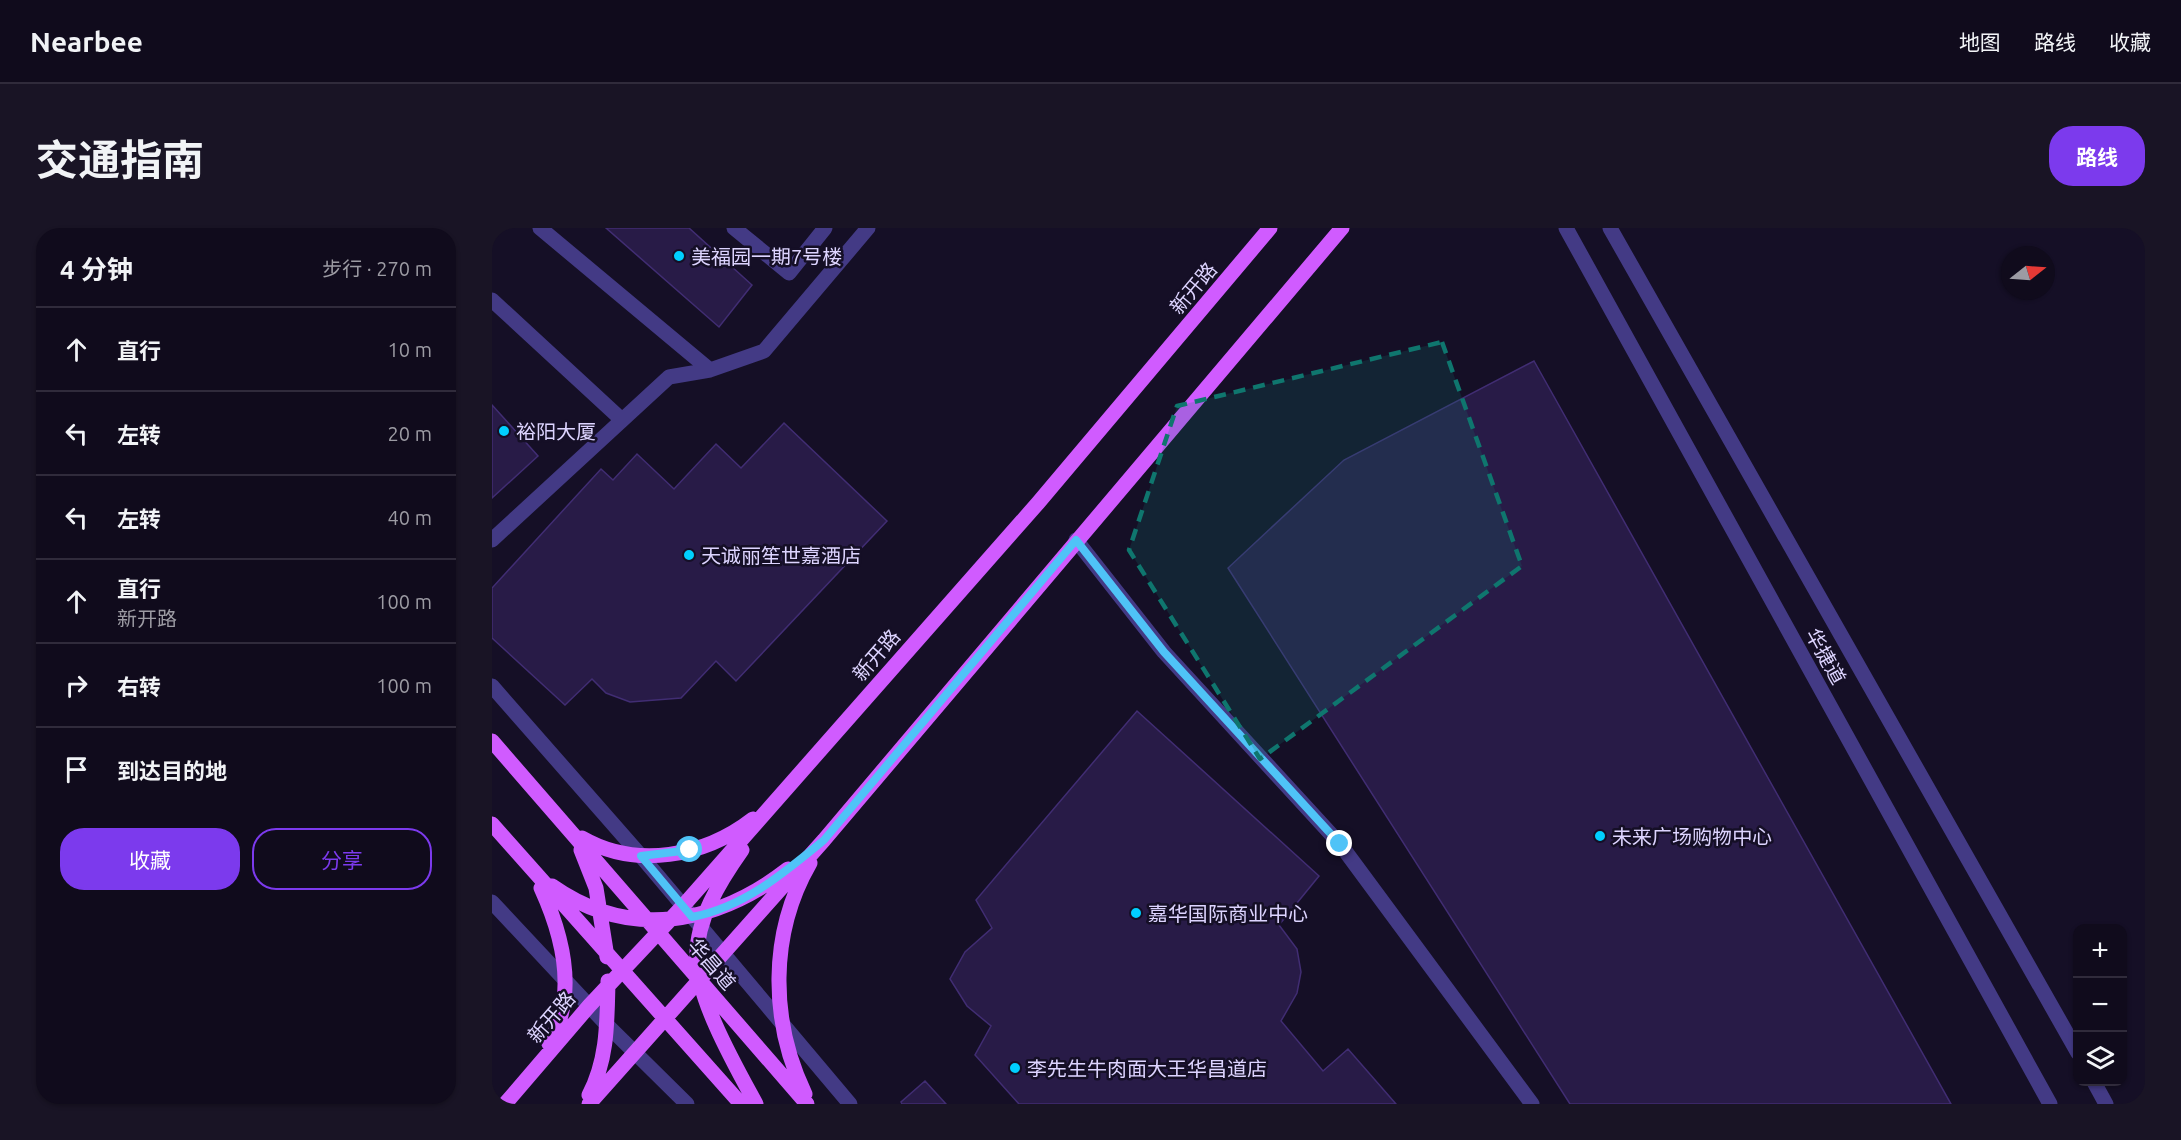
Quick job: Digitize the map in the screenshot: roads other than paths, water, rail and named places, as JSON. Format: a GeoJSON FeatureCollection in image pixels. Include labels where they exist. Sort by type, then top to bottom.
{"type":"FeatureCollection","features":[{"type":"Feature","properties":{"kind":"main road","name":"新开路"},"geometry":{"type":"LineString","coordinates":[[505,1104],[589,1006],[671,920],[695,917],[773,803],[1038,503],[1270,228]]}},
{"type":"Feature","properties":{"kind":"main road"},"geometry":{"type":"LineString","coordinates":[[587,1104],[824,840],[1342,228]]}},
{"type":"Feature","properties":{"kind":"main road","name":"华昌道"},"geometry":{"type":"LineString","coordinates":[[492,741],[808,1104]]}},
{"type":"Feature","properties":{"kind":"main road"},"geometry":{"type":"LineString","coordinates":[[574,834],[603,850],[641,856],[670,855],[712,842],[748,823],[773,803]]}},
{"type":"Feature","properties":{"kind":"main road"},"geometry":{"type":"LineString","coordinates":[[756,1104],[699,980],[695,917],[773,803]]}},
{"type":"Feature","properties":{"kind":"main road"},"geometry":{"type":"LineString","coordinates":[[492,824],[741,1104]]}},
{"type":"Feature","properties":{"kind":"main road"},"geometry":{"type":"LineString","coordinates":[[574,834],[588,865],[601,911],[607,956],[607,1025],[602,1064],[587,1104]]}},
{"type":"Feature","properties":{"kind":"main road"},"geometry":{"type":"LineString","coordinates":[[695,917],[734,903],[771,882],[824,840]]}},
{"type":"Feature","properties":{"kind":"main road"},"geometry":{"type":"LineString","coordinates":[[808,1104],[792,1064],[783,1026],[778,968],[784,926],[795,893],[824,840]]}},
{"type":"Feature","properties":{"kind":"main road"},"geometry":{"type":"LineString","coordinates":[[533,872],[570,898],[601,911],[646,920],[671,920]]}},
{"type":"Feature","properties":{"kind":"main road"},"geometry":{"type":"LineString","coordinates":[[533,872],[554,921],[564,961],[566,981],[560,1020],[533,1071]]}},
{"type":"Feature","properties":{"kind":"street"},"geometry":{"type":"LineString","coordinates":[[540,228],[710,370]]}},
{"type":"Feature","properties":{"kind":"street"},"geometry":{"type":"LineString","coordinates":[[734,228],[789,273],[825,228]]}},
{"type":"Feature","properties":{"kind":"street"},"geometry":{"type":"LineString","coordinates":[[492,540],[669,377],[710,370],[764,351],[868,228]]}},
{"type":"Feature","properties":{"kind":"street","name":"华捷道"},"geometry":{"type":"LineString","coordinates":[[1566,228],[2050,1104]]}},
{"type":"Feature","properties":{"kind":"street","name":"华捷道"},"geometry":{"type":"LineString","coordinates":[[1610,228],[2073,1044]]}},
{"type":"Feature","properties":{"kind":"street"},"geometry":{"type":"LineString","coordinates":[[492,300],[622,420]]}},
{"type":"Feature","properties":{"kind":"street"},"geometry":{"type":"LineString","coordinates":[[1076,540],[1164,652],[1340,844],[1532,1104]]}},
{"type":"Feature","properties":{"kind":"street"},"geometry":{"type":"LineString","coordinates":[[492,686],[695,917],[722,953],[850,1104]]}},
{"type":"Feature","properties":{"kind":"street"},"geometry":{"type":"LineString","coordinates":[[492,902],[607,1025],[687,1104]]}},
{"type":"Feature","properties":{"kind":"street"},"geometry":{"type":"LineString","coordinates":[[2096,1086],[2106,1104]]}},
{"type":"Feature","properties":{"kind":"place","name":"美福园一期7号楼"},"geometry":{"type":"Point","coordinates":[679,256]}},
{"type":"Feature","properties":{"kind":"place","name":"裕阳大厦"},"geometry":{"type":"Point","coordinates":[504,431]}},
{"type":"Feature","properties":{"kind":"place","name":"天诚丽笙世嘉酒店"},"geometry":{"type":"Point","coordinates":[689,555]}},
{"type":"Feature","properties":{"kind":"place","name":"未来广场购物中心"},"geometry":{"type":"Point","coordinates":[1600,836]}},
{"type":"Feature","properties":{"kind":"place","name":"嘉华国际商业中心"},"geometry":{"type":"Point","coordinates":[1136,913]}},
{"type":"Feature","properties":{"kind":"place","name":"李先生牛肉面大王华昌道店"},"geometry":{"type":"Point","coordinates":[1015,1068]}}]}
